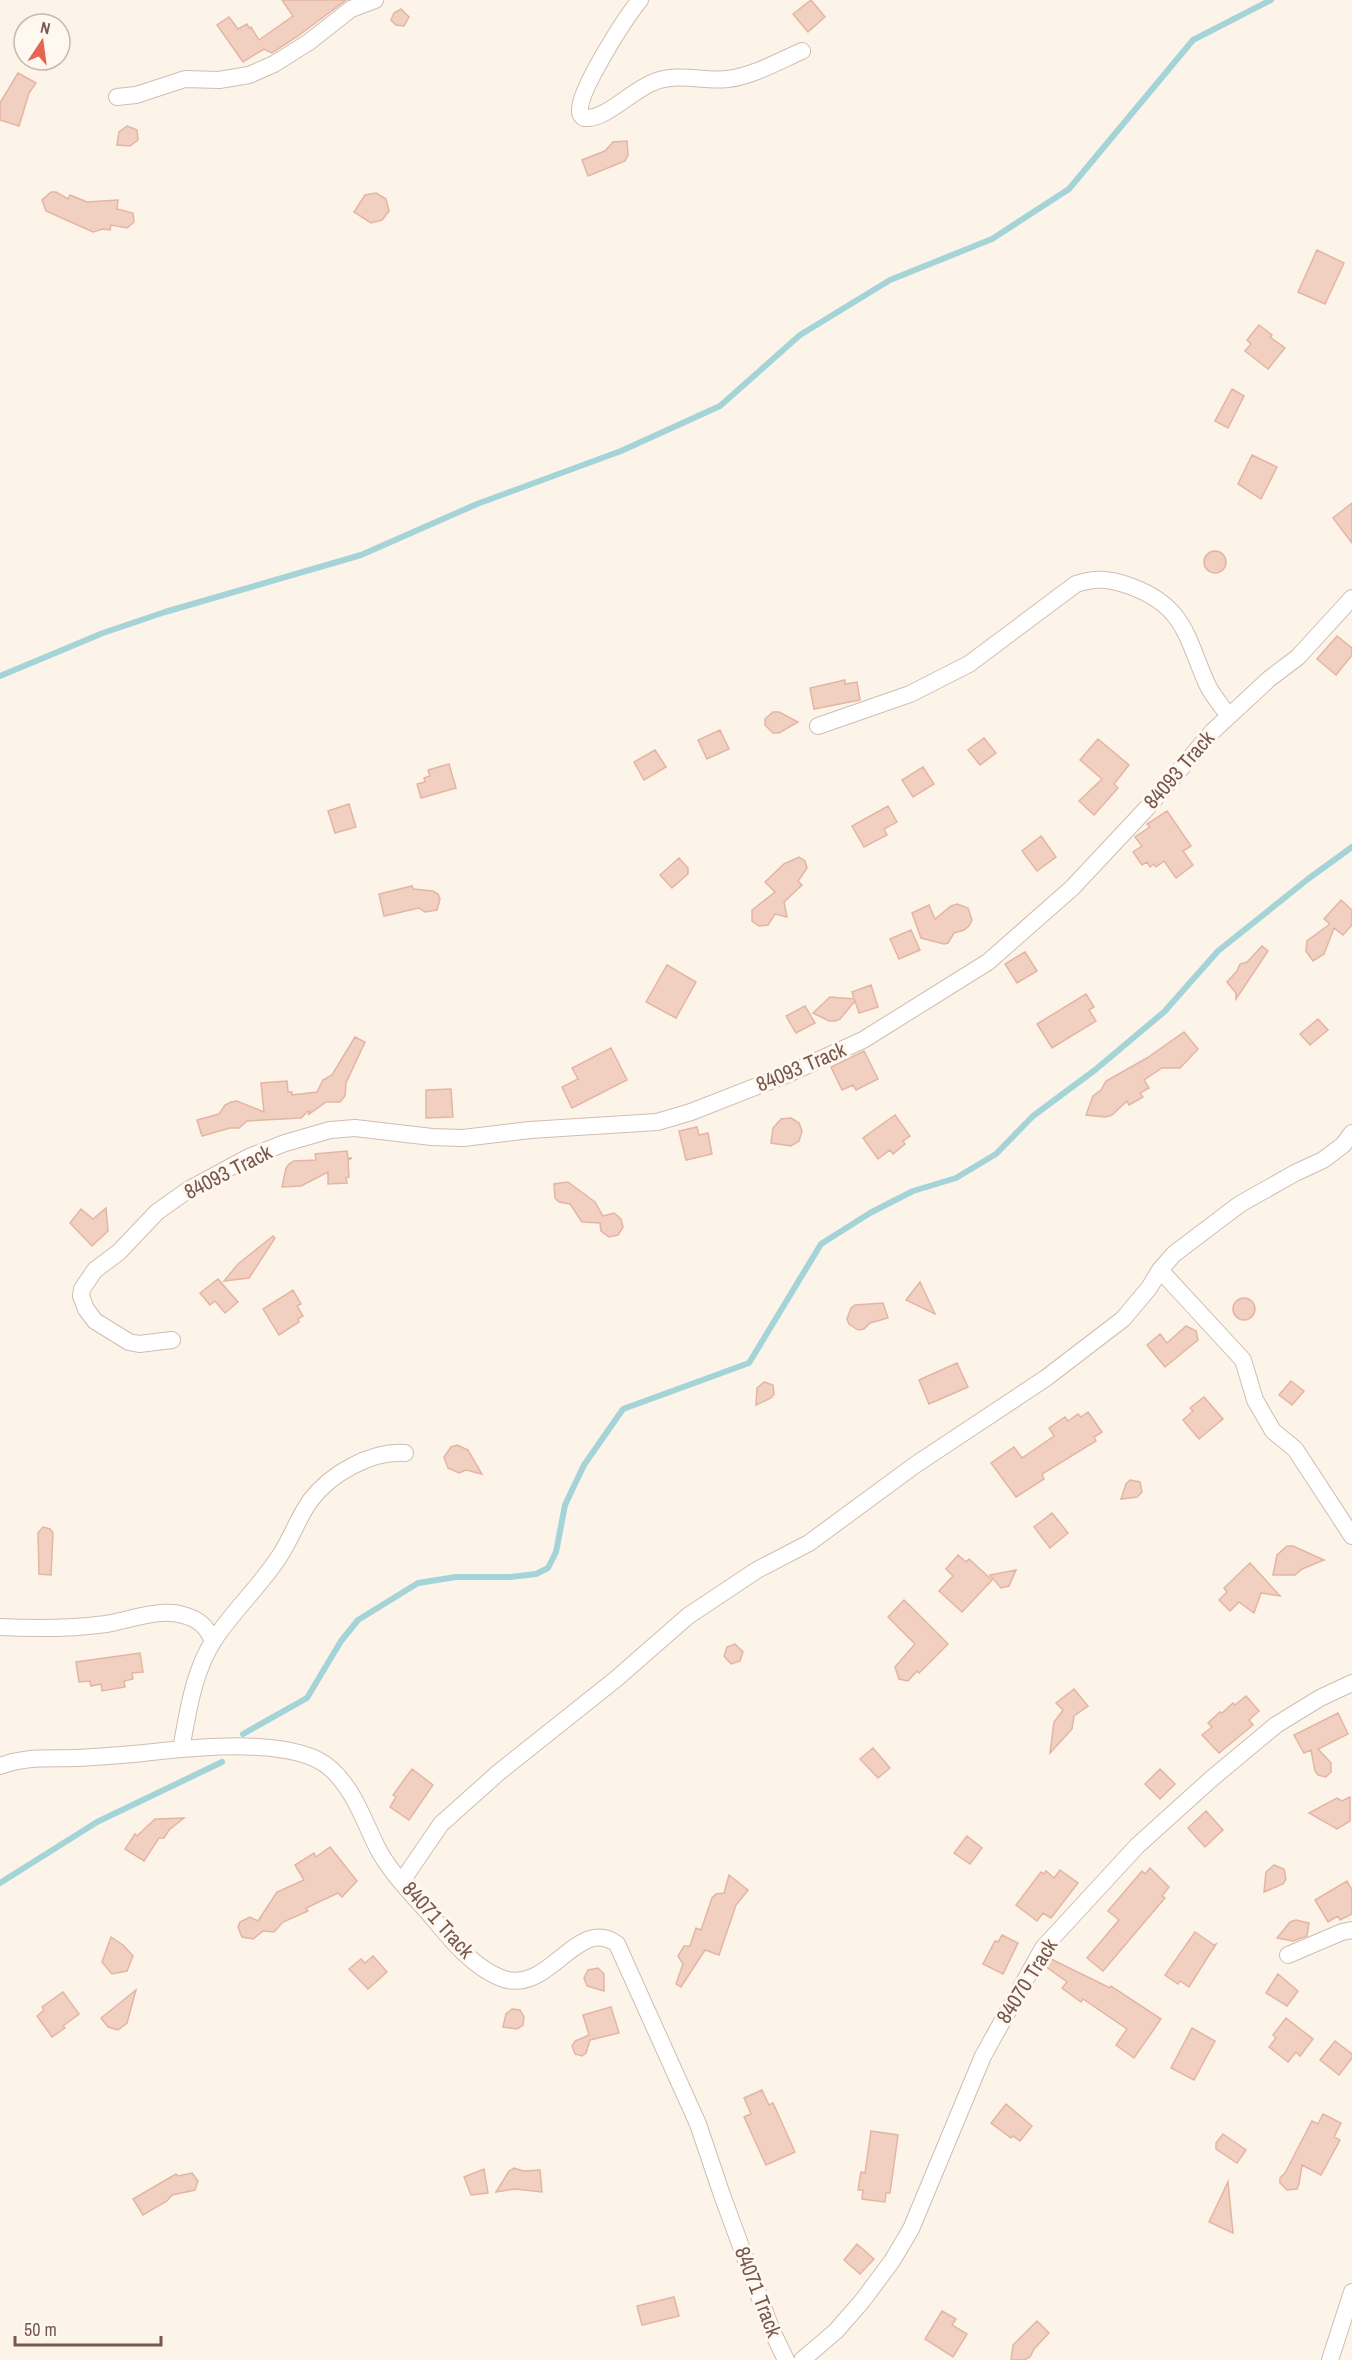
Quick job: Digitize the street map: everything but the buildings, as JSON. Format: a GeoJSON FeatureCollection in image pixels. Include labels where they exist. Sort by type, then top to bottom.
{"type":"FeatureCollection","features":[{"type":"Feature","properties":{"kind":"street"},"geometry":{"type":"LineString","coordinates":[[117,97],[136,95],[185,80],[219,80],[249,75],[274,64],[309,42],[351,9],[375,0]]}},
{"type":"Feature","properties":{"kind":"street"},"geometry":{"type":"LineString","coordinates":[[640,0],[612,40],[590,81],[579,109],[580,115],[584,118],[598,116],[638,89],[656,81],[677,76],[730,79],[802,51]]}},
{"type":"Feature","properties":{"kind":"street"},"geometry":{"type":"LineString","coordinates":[[818,726],[910,693],[969,664],[1076,584],[1091,578],[1111,580],[1138,589],[1173,612],[1184,626],[1208,687],[1228,715]]}},
{"type":"Feature","properties":{"kind":"street","name":"84093 Track"},"geometry":{"type":"LineString","coordinates":[[172,1340],[139,1344],[129,1342],[95,1321],[86,1309],[81,1296],[82,1289],[95,1270],[119,1252],[157,1212],[188,1190],[249,1157],[285,1143],[330,1131],[355,1128],[432,1137],[463,1138],[604,1124],[657,1122],[691,1112],[788,1074],[863,1040],[988,962],[1063,895],[1147,808],[1228,715],[1298,657],[1352,598]]}},
{"type":"Feature","properties":{"kind":"street"},"geometry":{"type":"LineString","coordinates":[[402,1881],[441,1824],[498,1773],[616,1679],[688,1616],[757,1570],[809,1543],[915,1465],[1046,1378],[1123,1319],[1174,1254],[1240,1204],[1295,1173],[1323,1161],[1343,1145],[1352,1133]]}},
{"type":"Feature","properties":{"kind":"street"},"geometry":{"type":"LineString","coordinates":[[1160,1270],[1243,1360],[1256,1400],[1273,1431],[1295,1449],[1352,1536]]}},
{"type":"Feature","properties":{"kind":"street"},"geometry":{"type":"LineString","coordinates":[[181,1749],[189,1704],[213,1641],[279,1557],[310,1501],[347,1470],[376,1455],[405,1453]]}},
{"type":"Feature","properties":{"kind":"street"},"geometry":{"type":"LineString","coordinates":[[0,1627],[52,1630],[106,1624],[164,1613],[182,1614],[197,1620],[208,1629],[213,1641]]}},
{"type":"Feature","properties":{"kind":"street","name":"84070 Track"},"geometry":{"type":"LineString","coordinates":[[802,2360],[836,2331],[856,2308],[892,2260],[911,2229],[983,2056],[1043,1948],[1137,1846],[1210,1780],[1276,1725],[1320,1698],[1352,1683]]}},
{"type":"Feature","properties":{"kind":"street","name":"84071 Track"},"geometry":{"type":"LineString","coordinates":[[0,1766],[28,1758],[119,1756],[181,1749],[256,1746],[306,1756],[330,1767],[360,1808],[378,1848],[402,1881],[449,1938],[483,1969],[501,1978],[516,1981],[545,1971],[585,1939],[601,1936],[616,1944],[698,2124],[772,2331],[786,2360]]}},
{"type":"Feature","properties":{"kind":"street"},"geometry":{"type":"LineString","coordinates":[[1288,1955],[1352,1930]]}},
{"type":"Feature","properties":{"kind":"street"},"geometry":{"type":"LineString","coordinates":[[1330,2360],[1352,2292]]}},
{"type":"Feature","properties":{"kind":"waterway"},"geometry":{"type":"LineString","coordinates":[[0,676],[103,633],[165,612],[361,555],[477,504],[621,451],[720,406],[800,335],[890,280],[992,239],[1069,189],[1193,40],[1271,0]]}},
{"type":"Feature","properties":{"kind":"waterway"},"geometry":{"type":"LineString","coordinates":[[243,1734],[307,1698],[341,1641],[358,1620],[418,1583],[456,1577],[510,1577],[536,1574],[548,1568],[556,1552],[565,1505],[584,1465],[623,1409],[749,1363],[821,1244],[870,1213],[913,1191],[956,1178],[996,1154],[1033,1116],[1095,1070],[1164,1012],[1218,951],[1352,847]]}},
{"type":"Feature","properties":{"kind":"waterway"},"geometry":{"type":"LineString","coordinates":[[0,1883],[97,1822],[222,1762]]}}]}
